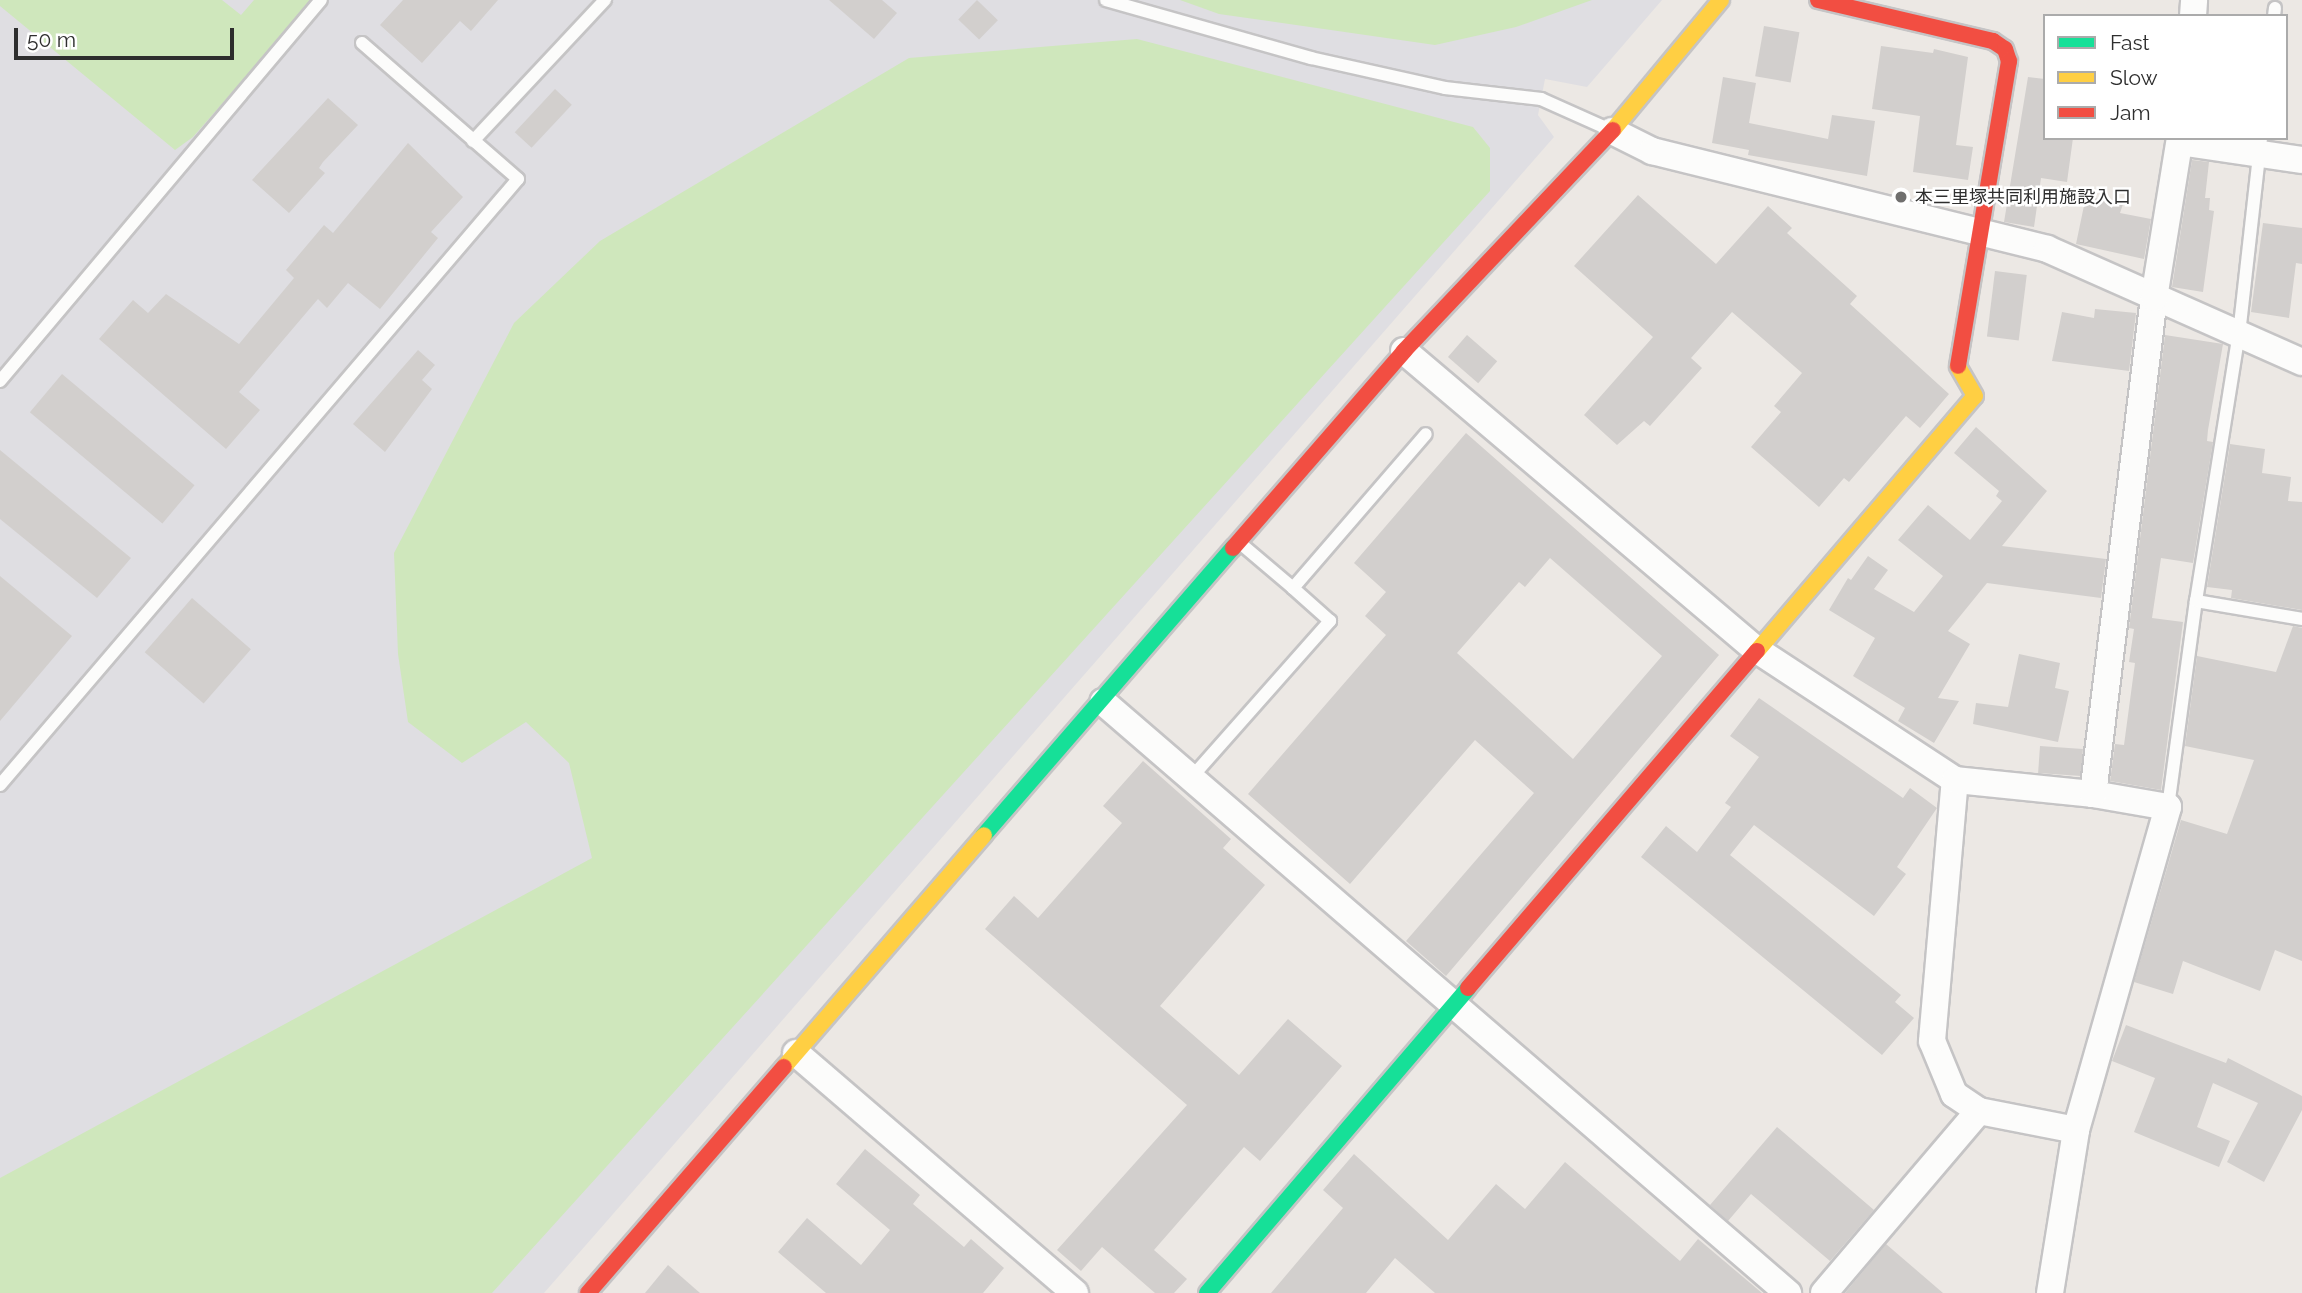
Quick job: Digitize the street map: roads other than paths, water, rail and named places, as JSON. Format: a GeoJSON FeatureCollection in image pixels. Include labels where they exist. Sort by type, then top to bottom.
{"type":"FeatureCollection","features":[{"type":"Feature","properties":{"kind":"street"},"geometry":{"type":"LineString","coordinates":[[588,1293],[1103,702],[1404,351],[1612,131],[1721,0]]}},
{"type":"Feature","properties":{"kind":"street"},"geometry":{"type":"LineString","coordinates":[[1207,1293],[1975,396],[1958,368],[2009,61],[2005,49],[1993,41],[1818,0]]}},
{"type":"Feature","properties":{"kind":"street"},"geometry":{"type":"LineString","coordinates":[[1612,131],[1652,151],[1981,231],[2065,256],[2302,362]]}},
{"type":"Feature","properties":{"kind":"street"},"geometry":{"type":"LineString","coordinates":[[2093,794],[2154,298],[2180,140],[2260,147],[2302,160]]}},
{"type":"Feature","properties":{"kind":"street"},"geometry":{"type":"LineString","coordinates":[[1404,351],[1757,650],[1955,780],[2093,794],[2168,807],[2076,1130],[2050,1293]]}},
{"type":"Feature","properties":{"kind":"street"},"geometry":{"type":"LineString","coordinates":[[1103,702],[1788,1293]]}},
{"type":"Feature","properties":{"kind":"street"},"geometry":{"type":"LineString","coordinates":[[1955,780],[1932,1041],[1954,1094],[1979,1111],[2076,1130]]}},
{"type":"Feature","properties":{"kind":"street"},"geometry":{"type":"LineString","coordinates":[[796,1053],[1074,1293]]}},
{"type":"Feature","properties":{"kind":"street"},"geometry":{"type":"LineString","coordinates":[[1824,1293],[1979,1111]]}},
{"type":"Feature","properties":{"kind":"lane"},"geometry":{"type":"LineString","coordinates":[[0,381],[321,0]]}},
{"type":"Feature","properties":{"kind":"lane"},"geometry":{"type":"LineString","coordinates":[[473,141],[605,0]]}},
{"type":"Feature","properties":{"kind":"lane"},"geometry":{"type":"LineString","coordinates":[[1106,0],[1311,58],[1445,88],[1541,99],[1612,131]]}},
{"type":"Feature","properties":{"kind":"lane"},"geometry":{"type":"LineString","coordinates":[[0,785],[518,179],[362,43]]}},
{"type":"Feature","properties":{"kind":"lane"},"geometry":{"type":"LineString","coordinates":[[2168,807],[2196,601],[2239,334],[2260,147]]}},
{"type":"Feature","properties":{"kind":"lane"},"geometry":{"type":"LineString","coordinates":[[1293,588],[1426,434]]}},
{"type":"Feature","properties":{"kind":"lane"},"geometry":{"type":"LineString","coordinates":[[1191,778],[1330,621],[1240,543]]}},
{"type":"Feature","properties":{"kind":"lane"},"geometry":{"type":"LineString","coordinates":[[2196,601],[2302,619]]}},
{"type":"Feature","properties":{"kind":"place","name":"本三里塚共同利用施設入口"},"geometry":{"type":"Point","coordinates":[1901,197]}}]}
